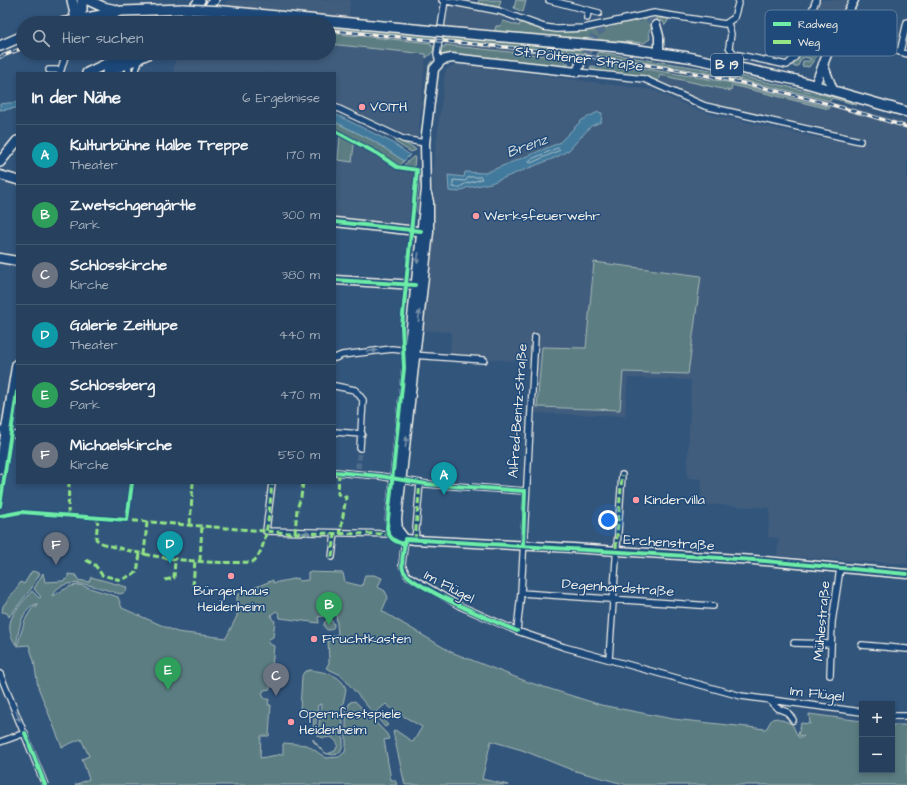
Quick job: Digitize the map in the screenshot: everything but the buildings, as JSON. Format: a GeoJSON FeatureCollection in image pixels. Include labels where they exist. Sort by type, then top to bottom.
{"type":"FeatureCollection","features":[{"type":"Feature","properties":{"kind":"main road"},"geometry":{"type":"LineString","coordinates":[[72,0],[75,16]]}},
{"type":"Feature","properties":{"kind":"main road"},"geometry":{"type":"LineString","coordinates":[[78,16],[82,10],[82,0]]}},
{"type":"Feature","properties":{"kind":"main road"},"geometry":{"type":"LineString","coordinates":[[88,0],[103,7],[122,11]]}},
{"type":"Feature","properties":{"kind":"main road"},"geometry":{"type":"LineString","coordinates":[[187,16],[200,0]]}},
{"type":"Feature","properties":{"kind":"main road"},"geometry":{"type":"LineString","coordinates":[[204,16],[214,0]]}},
{"type":"Feature","properties":{"kind":"main road"},"geometry":{"type":"LineString","coordinates":[[849,10],[854,0]]}},
{"type":"Feature","properties":{"kind":"main road","name":"B 19"},"geometry":{"type":"LineString","coordinates":[[93,16],[122,11],[183,9],[277,16]]}},
{"type":"Feature","properties":{"kind":"main road","name":"B 19"},"geometry":{"type":"LineString","coordinates":[[336,22],[659,52],[734,66],[815,85],[907,112]]}},
{"type":"Feature","properties":{"kind":"main road"},"geometry":{"type":"LineString","coordinates":[[656,25],[659,36],[659,52]]}},
{"type":"Feature","properties":{"kind":"main road"},"geometry":{"type":"LineString","coordinates":[[0,46],[16,39]]}},
{"type":"Feature","properties":{"kind":"main road"},"geometry":{"type":"LineString","coordinates":[[815,85],[826,56]]}},
{"type":"Feature","properties":{"kind":"main road","name":"St. Pöltener Straße"},"geometry":{"type":"LineString","coordinates":[[439,63],[446,59],[463,58],[578,68]]}},
{"type":"Feature","properties":{"kind":"main road"},"geometry":{"type":"LineString","coordinates":[[89,72],[114,60]]}},
{"type":"Feature","properties":{"kind":"main road"},"geometry":{"type":"LineString","coordinates":[[111,72],[128,68],[137,60]]}},
{"type":"Feature","properties":{"kind":"main road"},"geometry":{"type":"LineString","coordinates":[[411,354],[423,282],[426,189],[425,143],[433,74],[439,63]]}},
{"type":"Feature","properties":{"kind":"main road"},"geometry":{"type":"LineString","coordinates":[[823,63],[825,72],[833,90]]}},
{"type":"Feature","properties":{"kind":"main road"},"geometry":{"type":"LineString","coordinates":[[0,162],[16,142]]}},
{"type":"Feature","properties":{"kind":"main road"},"geometry":{"type":"LineString","coordinates":[[0,175],[16,180]]}},
{"type":"Feature","properties":{"kind":"main road"},"geometry":{"type":"LineString","coordinates":[[336,222],[425,232]]}},
{"type":"Feature","properties":{"kind":"main road"},"geometry":{"type":"LineString","coordinates":[[405,539],[397,525],[398,480],[411,354],[415,285],[425,232]]}},
{"type":"Feature","properties":{"kind":"main road"},"geometry":{"type":"LineString","coordinates":[[0,258],[16,260]]}},
{"type":"Feature","properties":{"kind":"main road"},"geometry":{"type":"LineString","coordinates":[[336,280],[415,285],[423,282]]}},
{"type":"Feature","properties":{"kind":"main road"},"geometry":{"type":"LineString","coordinates":[[0,468],[3,430],[16,369]]}},
{"type":"Feature","properties":{"kind":"main road"},"geometry":{"type":"LineString","coordinates":[[395,535],[390,520],[398,480]]}},
{"type":"Feature","properties":{"kind":"main road","name":"Erchenstraße"},"geometry":{"type":"LineString","coordinates":[[395,535],[405,539],[415,540],[523,545],[754,560],[907,574]]}},
{"type":"Feature","properties":{"kind":"street"},"geometry":{"type":"LineString","coordinates":[[439,63],[436,57],[444,0],[502,12],[544,27],[557,29],[584,28],[651,13],[674,15],[716,24],[728,23],[736,15],[739,0]]}},
{"type":"Feature","properties":{"kind":"street"},"geometry":{"type":"LineString","coordinates":[[549,0],[599,13]]}},
{"type":"Feature","properties":{"kind":"street"},"geometry":{"type":"LineString","coordinates":[[812,10],[816,0]]}},
{"type":"Feature","properties":{"kind":"street"},"geometry":{"type":"LineString","coordinates":[[587,18],[588,10]]}},
{"type":"Feature","properties":{"kind":"street"},"geometry":{"type":"LineString","coordinates":[[900,52],[907,22]]}},
{"type":"Feature","properties":{"kind":"street"},"geometry":{"type":"LineString","coordinates":[[728,23],[731,34],[729,47],[734,54],[787,65],[795,56]]}},
{"type":"Feature","properties":{"kind":"street"},"geometry":{"type":"LineString","coordinates":[[897,50],[907,54]]}},
{"type":"Feature","properties":{"kind":"street"},"geometry":{"type":"LineString","coordinates":[[49,70],[60,72],[64,60]]}},
{"type":"Feature","properties":{"kind":"street"},"geometry":{"type":"LineString","coordinates":[[135,72],[139,60]]}},
{"type":"Feature","properties":{"kind":"street","name":"St. Pöltener Straße"},"geometry":{"type":"LineString","coordinates":[[578,68],[644,79],[705,106],[860,140]]}},
{"type":"Feature","properties":{"kind":"street"},"geometry":{"type":"LineString","coordinates":[[336,107],[403,139],[425,143]]}},
{"type":"Feature","properties":{"kind":"street","name":"Alfred-Bentz-Straße"},"geometry":{"type":"LineString","coordinates":[[517,631],[521,593],[525,491],[535,337]]}},
{"type":"Feature","properties":{"kind":"street"},"geometry":{"type":"LineString","coordinates":[[336,358],[342,355],[392,349],[411,354],[484,360]]}},
{"type":"Feature","properties":{"kind":"street"},"geometry":{"type":"LineString","coordinates":[[336,386],[355,390],[364,400],[360,448]]}},
{"type":"Feature","properties":{"kind":"street"},"geometry":{"type":"LineString","coordinates":[[3,430],[16,436]]}},
{"type":"Feature","properties":{"kind":"street"},"geometry":{"type":"LineString","coordinates":[[336,432],[362,434]]}},
{"type":"Feature","properties":{"kind":"street"},"geometry":{"type":"LineString","coordinates":[[357,474],[358,468]]}},
{"type":"Feature","properties":{"kind":"street"},"geometry":{"type":"LineString","coordinates":[[336,472],[420,483],[525,491]]}},
{"type":"Feature","properties":{"kind":"street"},"geometry":{"type":"LineString","coordinates":[[609,659],[612,599],[622,476]]}},
{"type":"Feature","properties":{"kind":"street"},"geometry":{"type":"LineString","coordinates":[[415,540],[420,483]]}},
{"type":"Feature","properties":{"kind":"street"},"geometry":{"type":"LineString","coordinates":[[272,484],[266,531],[395,535]]}},
{"type":"Feature","properties":{"kind":"street"},"geometry":{"type":"LineString","coordinates":[[332,557],[335,534]]}},
{"type":"Feature","properties":{"kind":"street","name":"Im Flügel"},"geometry":{"type":"LineString","coordinates":[[405,539],[402,565],[407,576],[460,606],[517,631],[564,647],[741,696],[859,712]]}},
{"type":"Feature","properties":{"kind":"street","name":"Mühlestraße"},"geometry":{"type":"LineString","coordinates":[[830,675],[836,589],[840,569]]}},
{"type":"Feature","properties":{"kind":"street","name":"Degenhardstraße"},"geometry":{"type":"LineString","coordinates":[[521,593],[713,606]]}},
{"type":"Feature","properties":{"kind":"street"},"geometry":{"type":"LineString","coordinates":[[794,643],[831,644]]}},
{"type":"Feature","properties":{"kind":"street"},"geometry":{"type":"LineString","coordinates":[[862,645],[907,649]]}},
{"type":"Feature","properties":{"kind":"street"},"geometry":{"type":"LineString","coordinates":[[0,674],[45,785]]}},
{"type":"Feature","properties":{"kind":"street","name":"Im Flügel"},"geometry":{"type":"LineString","coordinates":[[769,700],[777,708],[787,712],[793,720]]}},
{"type":"Feature","properties":{"kind":"street"},"geometry":{"type":"LineString","coordinates":[[895,716],[907,716]]}},
{"type":"Feature","properties":{"kind":"street"},"geometry":{"type":"LineString","coordinates":[[0,742],[25,733]]}},
{"type":"Feature","properties":{"kind":"shaded area"},"geometry":{"type":"Polygon","coordinates":[[[227,0],[350,0],[349,17],[225,6],[227,0]]]}},
{"type":"Feature","properties":{"kind":"shaded area"},"geometry":{"type":"Polygon","coordinates":[[[818,0],[848,0],[843,10],[815,9],[818,0]]]}},
{"type":"Feature","properties":{"kind":"shaded area"},"geometry":{"type":"Polygon","coordinates":[[[446,3],[505,16],[503,24],[494,33],[442,27],[446,3]]]}},
{"type":"Feature","properties":{"kind":"shaded area"},"geometry":{"type":"Polygon","coordinates":[[[336,29],[431,39],[431,43],[336,34],[336,29]]]}},
{"type":"Feature","properties":{"kind":"shaded area"},"geometry":{"type":"Polygon","coordinates":[[[446,40],[566,52],[565,58],[445,45],[446,40]]]}},
{"type":"Feature","properties":{"kind":"shaded area"},"geometry":{"type":"Polygon","coordinates":[[[336,45],[426,54],[418,139],[405,138],[336,105],[336,72],[173,72],[175,60],[336,60],[336,45]]]}},
{"type":"Feature","properties":{"kind":"shaded area"},"geometry":{"type":"Polygon","coordinates":[[[597,56],[679,68],[740,80],[829,101],[907,122],[907,564],[777,556],[779,538],[768,537],[770,508],[700,504],[702,479],[687,478],[691,380],[628,378],[625,416],[532,413],[536,363],[450,355],[451,332],[421,330],[434,226],[433,169],[445,73],[447,69],[456,64],[653,90],[692,108],[714,115],[823,139],[824,131],[709,105],[658,82],[660,75],[731,90],[732,85],[829,109],[829,107],[733,83],[661,70],[603,62],[602,67],[596,66],[597,56]]]}},
{"type":"Feature","properties":{"kind":"shaded area"},"geometry":{"type":"Polygon","coordinates":[[[340,136],[380,157],[398,171],[416,171],[411,225],[408,227],[336,219],[336,177],[340,136]]]}},
{"type":"Feature","properties":{"kind":"green space"},"geometry":{"type":"Polygon","coordinates":[[[479,0],[501,0],[499,7],[478,3],[479,0]]]}},
{"type":"Feature","properties":{"kind":"green space"},"geometry":{"type":"Polygon","coordinates":[[[516,0],[526,1],[523,12],[514,8],[516,0]]]}},
{"type":"Feature","properties":{"kind":"green space"},"geometry":{"type":"Polygon","coordinates":[[[222,14],[244,16],[221,16],[222,14]]]}},
{"type":"Feature","properties":{"kind":"green space"},"geometry":{"type":"Polygon","coordinates":[[[658,18],[669,19],[665,25],[662,20],[649,30],[650,39],[644,43],[494,33],[496,26],[500,26],[504,21],[519,26],[521,21],[530,27],[548,31],[580,32],[658,18]]]}},
{"type":"Feature","properties":{"kind":"green space"},"geometry":{"type":"Polygon","coordinates":[[[336,25],[435,35],[434,39],[336,29],[336,25]]]}},
{"type":"Feature","properties":{"kind":"green space"},"geometry":{"type":"Polygon","coordinates":[[[336,34],[431,43],[431,46],[434,46],[433,52],[426,58],[426,54],[336,45],[336,34]]]}},
{"type":"Feature","properties":{"kind":"green space"},"geometry":{"type":"Polygon","coordinates":[[[441,36],[591,51],[590,54],[441,39],[441,36]]]}},
{"type":"Feature","properties":{"kind":"green space"},"geometry":{"type":"Polygon","coordinates":[[[445,45],[565,58],[565,63],[569,63],[565,67],[450,55],[443,56],[440,52],[440,47],[445,47],[445,45]]]}},
{"type":"Feature","properties":{"kind":"green space"},"geometry":{"type":"Polygon","coordinates":[[[598,52],[717,71],[847,100],[857,105],[832,98],[830,101],[715,74],[597,56],[598,52]]]}},
{"type":"Feature","properties":{"kind":"green space"},"geometry":{"type":"Polygon","coordinates":[[[797,56],[817,56],[809,67],[802,66],[803,61],[810,61],[811,59],[805,57],[801,59],[798,66],[793,66],[797,56]]]}},
{"type":"Feature","properties":{"kind":"green space"},"geometry":{"type":"Polygon","coordinates":[[[432,61],[426,109],[424,105],[429,65],[432,61]]]}},
{"type":"Feature","properties":{"kind":"green space"},"geometry":{"type":"Polygon","coordinates":[[[603,62],[733,83],[829,107],[829,109],[732,85],[731,91],[660,75],[658,82],[648,77],[590,69],[591,66],[602,67],[603,62]]]}},
{"type":"Feature","properties":{"kind":"green space"},"geometry":{"type":"Polygon","coordinates":[[[336,122],[372,140],[404,161],[400,165],[396,165],[379,153],[336,130],[336,122]]]}},
{"type":"Feature","properties":{"kind":"green space"},"geometry":{"type":"Polygon","coordinates":[[[340,136],[354,144],[352,162],[338,160],[340,136]]]}},
{"type":"Feature","properties":{"kind":"green space"},"geometry":{"type":"Polygon","coordinates":[[[396,139],[416,150],[411,152],[395,142],[396,139]]]}},
{"type":"Feature","properties":{"kind":"green space"},"geometry":{"type":"Polygon","coordinates":[[[415,157],[414,167],[405,167],[404,165],[415,157]]]}},
{"type":"Feature","properties":{"kind":"green space"},"geometry":{"type":"Polygon","coordinates":[[[419,168],[420,175],[415,212],[419,168]]]}},
{"type":"Feature","properties":{"kind":"green space"},"geometry":{"type":"Polygon","coordinates":[[[594,262],[701,276],[688,374],[623,372],[620,410],[537,407],[542,347],[586,348],[594,262]]]}},
{"type":"Feature","properties":{"kind":"green space"},"geometry":{"type":"Polygon","coordinates":[[[32,571],[40,573],[31,589],[9,617],[7,613],[2,612],[3,606],[21,582],[24,584],[32,571]]]}},
{"type":"Feature","properties":{"kind":"green space"},"geometry":{"type":"Polygon","coordinates":[[[308,572],[343,573],[345,582],[362,586],[365,575],[374,575],[382,578],[378,587],[385,591],[388,597],[382,611],[451,652],[528,682],[601,705],[673,719],[766,729],[772,719],[777,718],[792,724],[798,737],[804,736],[798,735],[801,723],[810,724],[809,714],[859,721],[859,773],[895,773],[895,725],[907,725],[907,785],[627,785],[572,770],[522,750],[491,741],[482,779],[508,785],[405,785],[393,732],[395,730],[413,742],[422,727],[393,710],[386,704],[376,712],[388,725],[385,727],[341,675],[326,668],[329,663],[328,638],[338,634],[336,614],[318,617],[319,623],[280,618],[276,611],[271,615],[272,619],[275,621],[273,637],[269,639],[268,643],[274,646],[270,689],[264,690],[262,694],[265,699],[269,699],[268,705],[271,705],[269,736],[261,736],[260,758],[283,754],[284,743],[307,745],[326,758],[339,757],[345,752],[346,747],[346,712],[350,702],[355,701],[387,734],[389,739],[384,740],[391,780],[395,780],[397,785],[75,785],[89,779],[82,759],[89,756],[81,739],[62,747],[38,687],[34,661],[29,645],[17,646],[25,620],[33,607],[37,607],[38,604],[32,606],[24,614],[16,645],[10,629],[10,622],[13,616],[32,591],[39,598],[41,597],[34,589],[43,573],[45,582],[63,581],[68,578],[68,574],[76,575],[78,580],[89,582],[91,577],[127,587],[126,592],[120,594],[83,584],[64,585],[57,589],[52,596],[71,586],[80,585],[118,597],[122,608],[177,632],[226,638],[237,616],[237,595],[273,580],[273,583],[298,578],[299,581],[308,580],[308,572]]]}},
{"type":"Feature","properties":{"kind":"green space"},"geometry":{"type":"Polygon","coordinates":[[[327,620],[331,620],[333,621],[333,629],[327,630],[324,627],[324,623],[327,620]]]}},
{"type":"Feature","properties":{"kind":"green space"},"geometry":{"type":"Polygon","coordinates":[[[310,670],[326,673],[336,677],[344,684],[346,689],[343,704],[343,745],[340,752],[333,755],[328,754],[335,751],[338,745],[336,741],[331,737],[324,738],[318,736],[321,704],[318,705],[315,731],[313,733],[314,711],[300,710],[302,676],[304,672],[310,670]]]}},
{"type":"Feature","properties":{"kind":"water"},"geometry":{"type":"Polygon","coordinates":[[[16,102],[16,108],[0,110],[0,104],[16,102]]]}},
{"type":"Feature","properties":{"kind":"water"},"geometry":{"type":"Polygon","coordinates":[[[598,112],[602,113],[601,122],[591,126],[569,150],[557,157],[491,183],[466,188],[459,192],[449,191],[448,175],[464,177],[465,172],[485,173],[559,143],[582,120],[598,112]]]}},
{"type":"Feature","properties":{"kind":"water"},"geometry":{"type":"Polygon","coordinates":[[[336,114],[391,142],[410,155],[404,161],[372,140],[336,122],[336,114]]]}},
{"type":"Feature","properties":{"kind":"tunnel"},"geometry":{"type":"LineString","coordinates":[[635,17],[650,19],[656,25]]}},
{"type":"Feature","properties":{"kind":"tunnel"},"geometry":{"type":"LineString","coordinates":[[580,64],[595,34],[612,22]]}},
{"type":"Feature","properties":{"kind":"tunnel"},"geometry":{"type":"LineString","coordinates":[[358,468],[360,448]]}},
{"type":"Feature","properties":{"kind":"railway"},"geometry":{"type":"LineString","coordinates":[[336,31],[540,51],[624,61],[666,68],[788,93],[907,127]]}},
{"type":"Feature","properties":{"kind":"railway"},"geometry":{"type":"LineString","coordinates":[[0,57],[16,51]]}},
{"type":"Feature","properties":{"kind":"marked path"},"geometry":{"type":"LineString","coordinates":[[339,473],[338,494],[346,497],[340,534]]}},
{"type":"Feature","properties":{"kind":"marked path"},"geometry":{"type":"LineString","coordinates":[[616,548],[622,475]]}},
{"type":"Feature","properties":{"kind":"marked path"},"geometry":{"type":"LineString","coordinates":[[415,540],[420,483]]}},
{"type":"Feature","properties":{"kind":"marked path"},"geometry":{"type":"LineString","coordinates":[[68,515],[69,484]]}},
{"type":"Feature","properties":{"kind":"marked path"},"geometry":{"type":"LineString","coordinates":[[190,524],[193,484]]}},
{"type":"Feature","properties":{"kind":"marked path"},"geometry":{"type":"LineString","coordinates":[[98,518],[96,539],[107,545],[152,556],[202,562],[252,562],[262,549],[265,538],[272,484]]}},
{"type":"Feature","properties":{"kind":"marked path"},"geometry":{"type":"LineString","coordinates":[[295,533],[297,509],[303,484]]}},
{"type":"Feature","properties":{"kind":"marked path"},"geometry":{"type":"LineString","coordinates":[[124,520],[290,533],[391,534]]}},
{"type":"Feature","properties":{"kind":"marked path"},"geometry":{"type":"LineString","coordinates":[[144,555],[147,522]]}},
{"type":"Feature","properties":{"kind":"marked path"},"geometry":{"type":"LineString","coordinates":[[200,560],[202,525]]}},
{"type":"Feature","properties":{"kind":"marked path"},"geometry":{"type":"LineString","coordinates":[[332,557],[335,534]]}},
{"type":"Feature","properties":{"kind":"marked path"},"geometry":{"type":"LineString","coordinates":[[86,560],[95,565],[102,575],[121,580],[137,572],[140,554]]}},
{"type":"Feature","properties":{"kind":"marked path"},"geometry":{"type":"LineString","coordinates":[[165,580],[174,578],[175,560]]}},
{"type":"Feature","properties":{"kind":"marked path"},"geometry":{"type":"LineString","coordinates":[[193,586],[195,560]]}},
{"type":"Feature","properties":{"kind":"cycle path"},"geometry":{"type":"LineString","coordinates":[[336,132],[378,154],[397,167],[417,170],[402,326],[404,368],[387,528],[389,535],[393,539],[405,544]]}},
{"type":"Feature","properties":{"kind":"cycle path"},"geometry":{"type":"LineString","coordinates":[[336,222],[421,231]]}},
{"type":"Feature","properties":{"kind":"cycle path"},"geometry":{"type":"LineString","coordinates":[[336,280],[415,285]]}},
{"type":"Feature","properties":{"kind":"cycle path"},"geometry":{"type":"LineString","coordinates":[[0,506],[16,399]]}},
{"type":"Feature","properties":{"kind":"cycle path"},"geometry":{"type":"LineString","coordinates":[[336,472],[380,476],[426,484],[525,491],[523,545]]}},
{"type":"Feature","properties":{"kind":"cycle path"},"geometry":{"type":"LineString","coordinates":[[0,516],[21,512],[127,520],[132,484]]}},
{"type":"Feature","properties":{"kind":"cycle path"},"geometry":{"type":"LineString","coordinates":[[517,631],[436,594],[409,577],[403,570],[402,566],[405,539],[754,560],[907,574]]}},
{"type":"Feature","properties":{"kind":"cycle path"},"geometry":{"type":"LineString","coordinates":[[25,733],[45,785]]}},
{"type":"Feature","properties":{"kind":"place","name":"VOITH"},"geometry":{"type":"Point","coordinates":[362,107]}},
{"type":"Feature","properties":{"kind":"place","name":"Werksfeuerwehr"},"geometry":{"type":"Point","coordinates":[476,216]}},
{"type":"Feature","properties":{"kind":"place","name":"Kulturbühne Halbe Treppe"},"geometry":{"type":"Point","coordinates":[444,495]}},
{"type":"Feature","properties":{"kind":"place","name":"Kindervilla"},"geometry":{"type":"Point","coordinates":[636,500]}},
{"type":"Feature","properties":{"kind":"place","name":"Galerie Zeitlupe"},"geometry":{"type":"Point","coordinates":[170,564]}},
{"type":"Feature","properties":{"kind":"place","name":"Michaelskirche"},"geometry":{"type":"Point","coordinates":[56,565]}},
{"type":"Feature","properties":{"kind":"place","name":"Bürgerhaus Heidenheim"},"geometry":{"type":"Point","coordinates":[231,576]}},
{"type":"Feature","properties":{"kind":"place","name":"Zwetschgengärtle"},"geometry":{"type":"Point","coordinates":[329,625]}},
{"type":"Feature","properties":{"kind":"place","name":"Fruchtkasten"},"geometry":{"type":"Point","coordinates":[314,639]}},
{"type":"Feature","properties":{"kind":"place","name":"Schlossberg"},"geometry":{"type":"Point","coordinates":[168,690]}},
{"type":"Feature","properties":{"kind":"place","name":"Schlosskirche"},"geometry":{"type":"Point","coordinates":[276,696]}},
{"type":"Feature","properties":{"kind":"place","name":"Opernfestspiele Heidenheim"},"geometry":{"type":"Point","coordinates":[291,722]}},
{"type":"Feature","properties":{"kind":"water label","name":"Brenz"},"geometry":{"type":"Point","coordinates":[527,146]}}]}
